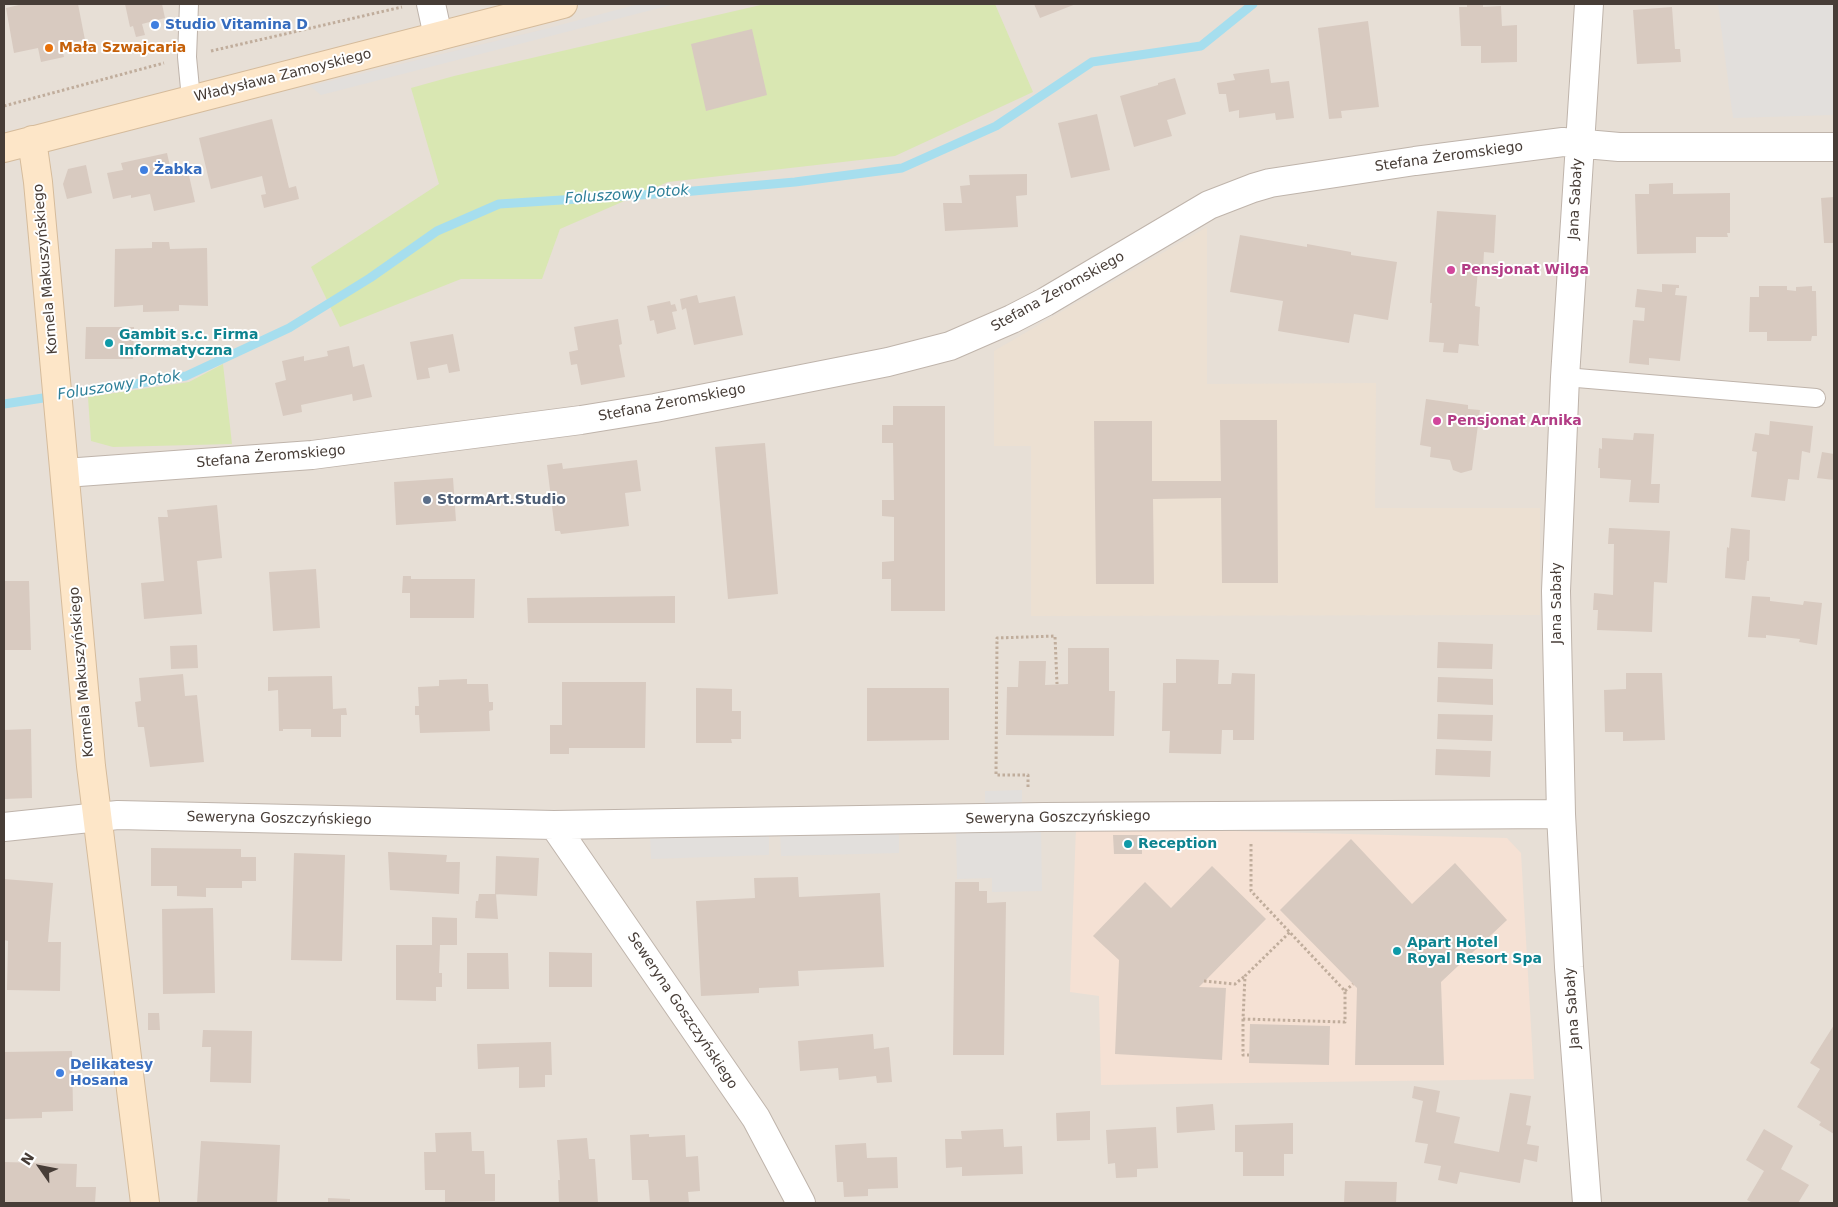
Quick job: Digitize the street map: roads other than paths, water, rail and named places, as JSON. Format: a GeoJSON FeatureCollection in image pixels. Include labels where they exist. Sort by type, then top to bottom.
{"type":"FeatureCollection","features":[{"type":"Feature","properties":{"kind":"street","name":"Władysława Zamoyskiego"},"geometry":{"type":"LineString","coordinates":[[4,148],[563,4]]}},
{"type":"Feature","properties":{"kind":"street","name":"Jana Sabały"},"geometry":{"type":"LineString","coordinates":[[1587,1203],[1569,967],[1561,814],[1556,591],[1565,377],[1589,4]]}},
{"type":"Feature","properties":{"kind":"street"},"geometry":{"type":"LineString","coordinates":[[418,5],[438,36]]}},
{"type":"Feature","properties":{"kind":"street","name":"Kornela Makuszyńskiego"},"geometry":{"type":"LineString","coordinates":[[32,140],[38,182],[97,818],[145,1203]]}},
{"type":"Feature","properties":{"kind":"street","name":"Stefana Żeromskiego"},"geometry":{"type":"LineString","coordinates":[[64,473],[312,456],[581,420],[655,408],[888,362],[950,346],[1012,319],[1133,251],[1190,215],[1253,188],[1362,169],[1563,142],[1619,147],[1834,147]]}},
{"type":"Feature","properties":{"kind":"street","name":"Seweryna Goszczyńskiego"},"geometry":{"type":"LineString","coordinates":[[4,827],[118,815],[554,825],[1028,817],[1561,814]]}},
{"type":"Feature","properties":{"kind":"street","name":"Seweryna Goszczyńskiego"},"geometry":{"type":"LineString","coordinates":[[554,825],[756,1118],[801,1203]]}},
{"type":"Feature","properties":{"kind":"lane"},"geometry":{"type":"LineString","coordinates":[[189,4],[187,57],[192,99]]}},
{"type":"Feature","properties":{"kind":"lane"},"geometry":{"type":"LineString","coordinates":[[1565,377],[1816,398]]}},
{"type":"Feature","properties":{"kind":"waterway","name":"Foluszowy Potok"},"geometry":{"type":"LineString","coordinates":[[4,404],[186,376],[289,328],[370,278],[437,231],[499,204],[671,193],[795,182],[902,168],[996,126],[1092,62],[1201,46],[1253,4]]}},
{"type":"Feature","properties":{"kind":"place","name":"Studio Vitamina D"},"geometry":{"type":"Point","coordinates":[155,25]}},
{"type":"Feature","properties":{"kind":"place","name":"Mała Szwajcaria"},"geometry":{"type":"Point","coordinates":[49,48]}},
{"type":"Feature","properties":{"kind":"place","name":"Żabka"},"geometry":{"type":"Point","coordinates":[144,170]}},
{"type":"Feature","properties":{"kind":"place","name":"Pensjonat Wilga"},"geometry":{"type":"Point","coordinates":[1451,270]}},
{"type":"Feature","properties":{"kind":"place","name":"Gambit s.c. Firma Informatyczna"},"geometry":{"type":"Point","coordinates":[109,343]}},
{"type":"Feature","properties":{"kind":"place","name":"Pensjonat Arnika"},"geometry":{"type":"Point","coordinates":[1437,421]}},
{"type":"Feature","properties":{"kind":"place","name":"StormArt.Studio"},"geometry":{"type":"Point","coordinates":[427,500]}},
{"type":"Feature","properties":{"kind":"place","name":"Reception"},"geometry":{"type":"Point","coordinates":[1128,844]}},
{"type":"Feature","properties":{"kind":"place","name":"Apart Hotel Royal Resort Spa"},"geometry":{"type":"Point","coordinates":[1397,951]}},
{"type":"Feature","properties":{"kind":"place","name":"Delikatesy Hosana"},"geometry":{"type":"Point","coordinates":[60,1073]}}]}
